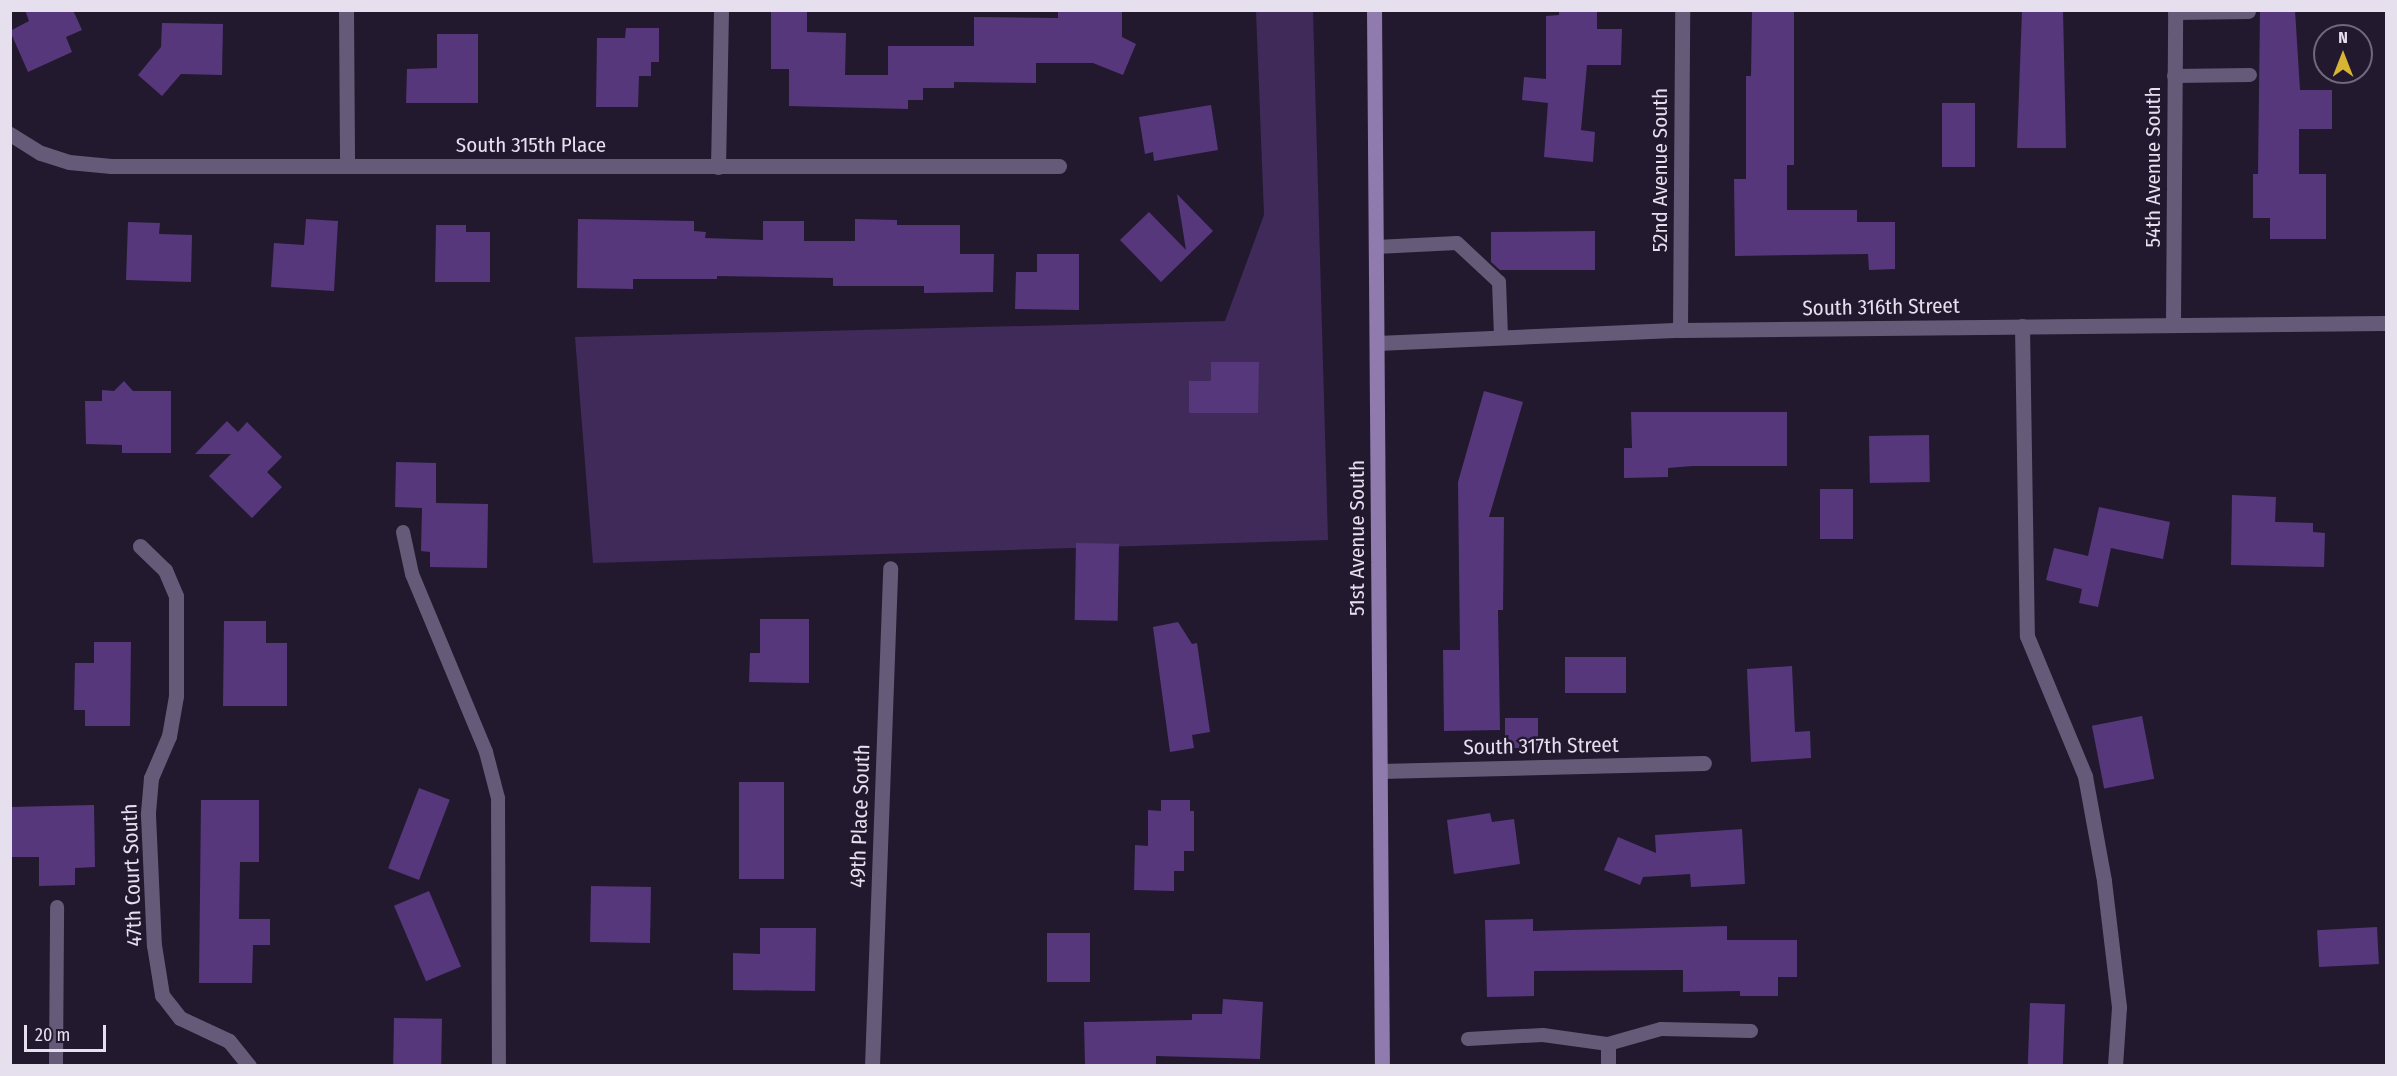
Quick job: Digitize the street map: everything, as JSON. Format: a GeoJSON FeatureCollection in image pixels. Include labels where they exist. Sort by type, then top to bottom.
{"type":"FeatureCollection","features":[{"type":"Feature","properties":{"kind":"main road","name":"51st Avenue South"},"geometry":{"type":"LineString","coordinates":[[1374,10],[1382,1065]]}},
{"type":"Feature","properties":{"kind":"street"},"geometry":{"type":"LineString","coordinates":[[346,10],[347,166]]}},
{"type":"Feature","properties":{"kind":"street"},"geometry":{"type":"LineString","coordinates":[[718,167],[722,10]]}},
{"type":"Feature","properties":{"kind":"street","name":"52nd Avenue South"},"geometry":{"type":"LineString","coordinates":[[1680,330],[1682,10]]}},
{"type":"Feature","properties":{"kind":"street","name":"54th Avenue South"},"geometry":{"type":"LineString","coordinates":[[2172,324],[2175,12]]}},
{"type":"Feature","properties":{"kind":"street","name":"South 315th Place"},"geometry":{"type":"LineString","coordinates":[[10,134],[60,159],[111,166],[1059,166]]}},
{"type":"Feature","properties":{"kind":"street","name":"South 316th Street"},"geometry":{"type":"LineString","coordinates":[[1377,343],[1680,330],[2386,323]]}},
{"type":"Feature","properties":{"kind":"street"},"geometry":{"type":"LineString","coordinates":[[2022,326],[2027,636],[2085,776],[2104,881],[2119,1007],[2115,1065]]}},
{"type":"Feature","properties":{"kind":"street","name":"47th Court South"},"geometry":{"type":"LineString","coordinates":[[140,546],[165,570],[176,596],[176,696],[169,736],[151,778],[148,814],[154,945],[162,995],[180,1018],[229,1041],[249,1065]]}},
{"type":"Feature","properties":{"kind":"street","name":"49th Place South"},"geometry":{"type":"LineString","coordinates":[[872,1065],[890,568]]}},
{"type":"Feature","properties":{"kind":"street","name":"South 317th Street"},"geometry":{"type":"LineString","coordinates":[[1380,771],[1704,764]]}},
{"type":"Feature","properties":{"kind":"street"},"geometry":{"type":"LineString","coordinates":[[1608,1044],[1608,1065]]}},
{"type":"Feature","properties":{"kind":"lane"},"geometry":{"type":"LineString","coordinates":[[2175,12],[2249,12]]}},
{"type":"Feature","properties":{"kind":"lane"},"geometry":{"type":"LineString","coordinates":[[2174,76],[2250,75]]}},
{"type":"Feature","properties":{"kind":"lane"},"geometry":{"type":"LineString","coordinates":[[1376,248],[1457,243],[1499,282],[1501,337]]}},
{"type":"Feature","properties":{"kind":"lane"},"geometry":{"type":"LineString","coordinates":[[404,532],[412,574],[486,752],[498,798],[499,1065]]}},
{"type":"Feature","properties":{"kind":"lane"},"geometry":{"type":"LineString","coordinates":[[56,1065],[57,907]]}},
{"type":"Feature","properties":{"kind":"lane"},"geometry":{"type":"LineString","coordinates":[[1468,1039],[1543,1035],[1608,1044],[1661,1029],[1751,1031]]}},
{"type":"Feature","properties":{"kind":"shaded area"},"geometry":{"type":"Polygon","coordinates":[[[1256,11],[1313,11],[1328,540],[593,563],[575,337],[1225,321],[1264,215],[1256,11]]]}},
{"type":"Feature","properties":{"kind":"building"},"geometry":{"type":"Polygon","coordinates":[[[25,10],[73,10],[82,30],[66,37],[72,52],[28,72],[10,31],[29,21],[25,10]]]}},
{"type":"Feature","properties":{"kind":"building"},"geometry":{"type":"Polygon","coordinates":[[[771,10],[807,10],[807,32],[846,33],[845,75],[888,75],[888,46],[974,46],[974,17],[1058,18],[1058,10],[1122,10],[1122,37],[1136,44],[1123,75],[1093,63],[1036,63],[1036,83],[954,82],[954,88],[923,88],[923,100],[908,100],[908,109],[789,106],[789,69],[771,69],[771,10]]]}},
{"type":"Feature","properties":{"kind":"building"},"geometry":{"type":"Polygon","coordinates":[[[1559,10],[1597,10],[1597,29],[1622,29],[1621,65],[1587,65],[1581,130],[1595,132],[1593,162],[1544,157],[1548,103],[1522,100],[1524,77],[1546,79],[1546,16],[1559,15],[1559,10]]]}},
{"type":"Feature","properties":{"kind":"building"},"geometry":{"type":"Polygon","coordinates":[[[1752,10],[1794,10],[1794,165],[1787,165],[1787,210],[1857,210],[1857,222],[1895,222],[1895,269],[1869,270],[1868,254],[1735,256],[1734,179],[1746,179],[1746,76],[1751,76],[1752,10]]]}},
{"type":"Feature","properties":{"kind":"building"},"geometry":{"type":"Polygon","coordinates":[[[2022,10],[2063,10],[2066,148],[2017,148],[2022,10]]]}},
{"type":"Feature","properties":{"kind":"building"},"geometry":{"type":"Polygon","coordinates":[[[2260,10],[2295,10],[2300,90],[2332,90],[2332,129],[2299,129],[2299,174],[2326,174],[2326,239],[2270,239],[2270,218],[2253,218],[2253,174],[2258,174],[2260,10]]]}},
{"type":"Feature","properties":{"kind":"building"},"geometry":{"type":"Polygon","coordinates":[[[162,23],[223,24],[222,75],[181,74],[162,96],[138,75],[161,47],[162,23]]]}},
{"type":"Feature","properties":{"kind":"building"},"geometry":{"type":"Polygon","coordinates":[[[626,28],[659,28],[659,62],[651,62],[651,76],[639,76],[638,107],[596,107],[597,38],[625,38],[626,28]]]}},
{"type":"Feature","properties":{"kind":"building"},"geometry":{"type":"Polygon","coordinates":[[[437,34],[478,34],[478,103],[406,103],[407,69],[437,68],[437,34]]]}},
{"type":"Feature","properties":{"kind":"building"},"geometry":{"type":"Polygon","coordinates":[[[1942,103],[1975,103],[1975,167],[1942,167],[1942,103]]]}},
{"type":"Feature","properties":{"kind":"building"},"geometry":{"type":"Polygon","coordinates":[[[1211,105],[1218,150],[1154,161],[1153,152],[1145,154],[1139,117],[1211,105]]]}},
{"type":"Feature","properties":{"kind":"building"},"geometry":{"type":"Polygon","coordinates":[[[1177,194],[1213,231],[1161,282],[1120,240],[1149,212],[1186,250],[1177,194]]]}},
{"type":"Feature","properties":{"kind":"building"},"geometry":{"type":"Polygon","coordinates":[[[306,219],[338,221],[334,291],[271,287],[274,243],[304,245],[306,219]]]}},
{"type":"Feature","properties":{"kind":"building"},"geometry":{"type":"Polygon","coordinates":[[[578,219],[694,221],[694,231],[706,232],[705,238],[763,240],[763,221],[804,221],[804,241],[855,241],[855,219],[897,220],[897,225],[960,225],[960,254],[994,254],[993,292],[924,293],[924,286],[833,286],[833,278],[717,276],[717,279],[633,279],[633,289],[577,288],[578,219]]]}},
{"type":"Feature","properties":{"kind":"building"},"geometry":{"type":"Polygon","coordinates":[[[128,222],[160,223],[159,234],[192,235],[191,282],[126,280],[128,222]]]}},
{"type":"Feature","properties":{"kind":"building"},"geometry":{"type":"Polygon","coordinates":[[[436,225],[466,225],[466,232],[490,232],[490,282],[435,282],[436,225]]]}},
{"type":"Feature","properties":{"kind":"building"},"geometry":{"type":"Polygon","coordinates":[[[1595,231],[1595,270],[1500,270],[1491,262],[1491,232],[1595,231]]]}},
{"type":"Feature","properties":{"kind":"building"},"geometry":{"type":"Polygon","coordinates":[[[1037,254],[1079,254],[1079,310],[1015,309],[1016,272],[1037,272],[1037,254]]]}},
{"type":"Feature","properties":{"kind":"building"},"geometry":{"type":"Polygon","coordinates":[[[1211,362],[1259,362],[1258,413],[1189,413],[1189,381],[1211,381],[1211,362]]]}},
{"type":"Feature","properties":{"kind":"building"},"geometry":{"type":"Polygon","coordinates":[[[124,381],[133,391],[171,391],[171,453],[122,453],[122,445],[86,444],[85,401],[102,401],[102,390],[114,391],[124,381]]]}},
{"type":"Feature","properties":{"kind":"building"},"geometry":{"type":"Polygon","coordinates":[[[1484,391],[1523,402],[1489,517],[1504,517],[1503,610],[1498,610],[1500,730],[1444,731],[1443,650],[1460,650],[1458,482],[1484,391]]]}},
{"type":"Feature","properties":{"kind":"building"},"geometry":{"type":"Polygon","coordinates":[[[1631,412],[1787,412],[1787,466],[1692,466],[1668,468],[1668,477],[1624,478],[1624,448],[1632,448],[1631,412]]]}},
{"type":"Feature","properties":{"kind":"building"},"geometry":{"type":"Polygon","coordinates":[[[227,421],[238,432],[247,422],[282,457],[267,472],[282,487],[252,518],[209,476],[231,454],[195,454],[227,421]]]}},
{"type":"Feature","properties":{"kind":"building"},"geometry":{"type":"Polygon","coordinates":[[[1929,435],[1930,482],[1870,483],[1869,436],[1929,435]]]}},
{"type":"Feature","properties":{"kind":"building"},"geometry":{"type":"Polygon","coordinates":[[[396,462],[436,463],[436,503],[488,504],[487,568],[430,567],[430,552],[421,551],[422,508],[395,507],[396,462]]]}},
{"type":"Feature","properties":{"kind":"building"},"geometry":{"type":"Polygon","coordinates":[[[1820,489],[1853,489],[1853,539],[1820,539],[1820,489]]]}},
{"type":"Feature","properties":{"kind":"building"},"geometry":{"type":"Polygon","coordinates":[[[2232,495],[2276,497],[2275,522],[2313,523],[2313,532],[2325,533],[2324,567],[2231,565],[2232,495]]]}},
{"type":"Feature","properties":{"kind":"building"},"geometry":{"type":"Polygon","coordinates":[[[2099,507],[2170,522],[2163,559],[2111,548],[2098,607],[2079,603],[2082,589],[2046,580],[2054,548],[2088,556],[2099,507]]]}},
{"type":"Feature","properties":{"kind":"building"},"geometry":{"type":"Polygon","coordinates":[[[1076,543],[1119,544],[1118,621],[1075,620],[1076,543]]]}},
{"type":"Feature","properties":{"kind":"building"},"geometry":{"type":"Polygon","coordinates":[[[760,619],[809,619],[809,683],[749,682],[750,653],[760,653],[760,619]]]}},
{"type":"Feature","properties":{"kind":"building"},"geometry":{"type":"Polygon","coordinates":[[[224,621],[266,621],[266,643],[287,643],[287,706],[223,706],[224,621]]]}},
{"type":"Feature","properties":{"kind":"building"},"geometry":{"type":"Polygon","coordinates":[[[1178,622],[1192,644],[1197,643],[1210,732],[1192,735],[1194,748],[1170,752],[1153,627],[1178,622]]]}},
{"type":"Feature","properties":{"kind":"building"},"geometry":{"type":"Polygon","coordinates":[[[94,642],[131,642],[130,726],[85,726],[85,710],[74,710],[75,663],[94,663],[94,642]]]}},
{"type":"Feature","properties":{"kind":"building"},"geometry":{"type":"Polygon","coordinates":[[[1565,657],[1626,657],[1626,693],[1565,693],[1565,657]]]}},
{"type":"Feature","properties":{"kind":"building"},"geometry":{"type":"Polygon","coordinates":[[[1792,666],[1795,732],[1810,731],[1811,758],[1751,762],[1747,669],[1792,666]]]}},
{"type":"Feature","properties":{"kind":"building"},"geometry":{"type":"Polygon","coordinates":[[[2142,716],[2154,779],[2104,789],[2092,726],[2142,716]]]}},
{"type":"Feature","properties":{"kind":"building"},"geometry":{"type":"Polygon","coordinates":[[[1505,718],[1538,718],[1538,748],[1505,748],[1505,718]]]}},
{"type":"Feature","properties":{"kind":"building"},"geometry":{"type":"Polygon","coordinates":[[[739,782],[784,782],[784,879],[739,879],[739,782]]]}},
{"type":"Feature","properties":{"kind":"building"},"geometry":{"type":"Polygon","coordinates":[[[419,788],[450,800],[419,880],[388,868],[419,788]]]}},
{"type":"Feature","properties":{"kind":"building"},"geometry":{"type":"Polygon","coordinates":[[[201,800],[259,800],[259,862],[240,862],[239,919],[270,919],[270,945],[253,945],[252,983],[199,983],[201,800]]]}},
{"type":"Feature","properties":{"kind":"building"},"geometry":{"type":"Polygon","coordinates":[[[1161,800],[1190,800],[1190,811],[1194,811],[1194,851],[1184,851],[1184,871],[1174,871],[1174,891],[1134,890],[1135,845],[1148,846],[1148,810],[1161,811],[1161,800]]]}},
{"type":"Feature","properties":{"kind":"building"},"geometry":{"type":"Polygon","coordinates":[[[94,805],[95,867],[75,868],[75,885],[39,886],[39,857],[10,857],[10,807],[94,805]]]}},
{"type":"Feature","properties":{"kind":"building"},"geometry":{"type":"Polygon","coordinates":[[[1490,813],[1492,822],[1514,819],[1520,864],[1454,874],[1447,820],[1490,813]]]}},
{"type":"Feature","properties":{"kind":"building"},"geometry":{"type":"Polygon","coordinates":[[[1742,829],[1745,884],[1691,887],[1690,874],[1643,877],[1640,885],[1604,870],[1618,837],[1656,853],[1655,835],[1742,829]]]}},
{"type":"Feature","properties":{"kind":"building"},"geometry":{"type":"Polygon","coordinates":[[[591,886],[651,887],[650,943],[590,942],[591,886]]]}},
{"type":"Feature","properties":{"kind":"building"},"geometry":{"type":"Polygon","coordinates":[[[429,891],[461,966],[426,981],[394,906],[429,891]]]}},
{"type":"Feature","properties":{"kind":"building"},"geometry":{"type":"Polygon","coordinates":[[[1533,919],[1533,931],[1727,926],[1727,940],[1797,940],[1797,977],[1778,977],[1778,996],[1740,996],[1740,991],[1683,992],[1683,970],[1534,971],[1534,996],[1487,997],[1485,920],[1533,919]]]}},
{"type":"Feature","properties":{"kind":"building"},"geometry":{"type":"Polygon","coordinates":[[[2377,927],[2379,964],[2319,967],[2317,930],[2377,927]]]}},
{"type":"Feature","properties":{"kind":"building"},"geometry":{"type":"Polygon","coordinates":[[[760,928],[816,928],[815,991],[733,990],[733,953],[760,954],[760,928]]]}},
{"type":"Feature","properties":{"kind":"building"},"geometry":{"type":"Polygon","coordinates":[[[1047,933],[1090,933],[1090,982],[1047,982],[1047,933]]]}},
{"type":"Feature","properties":{"kind":"building"},"geometry":{"type":"Polygon","coordinates":[[[1223,999],[1263,1002],[1260,1059],[1156,1056],[1156,1065],[1085,1065],[1084,1022],[1192,1020],[1192,1014],[1222,1014],[1223,999]]]}},
{"type":"Feature","properties":{"kind":"building"},"geometry":{"type":"Polygon","coordinates":[[[2030,1003],[2065,1004],[2063,1066],[2028,1065],[2030,1003]]]}},
{"type":"Feature","properties":{"kind":"building"},"geometry":{"type":"Polygon","coordinates":[[[394,1018],[442,1019],[441,1066],[393,1065],[394,1018]]]}}]}
